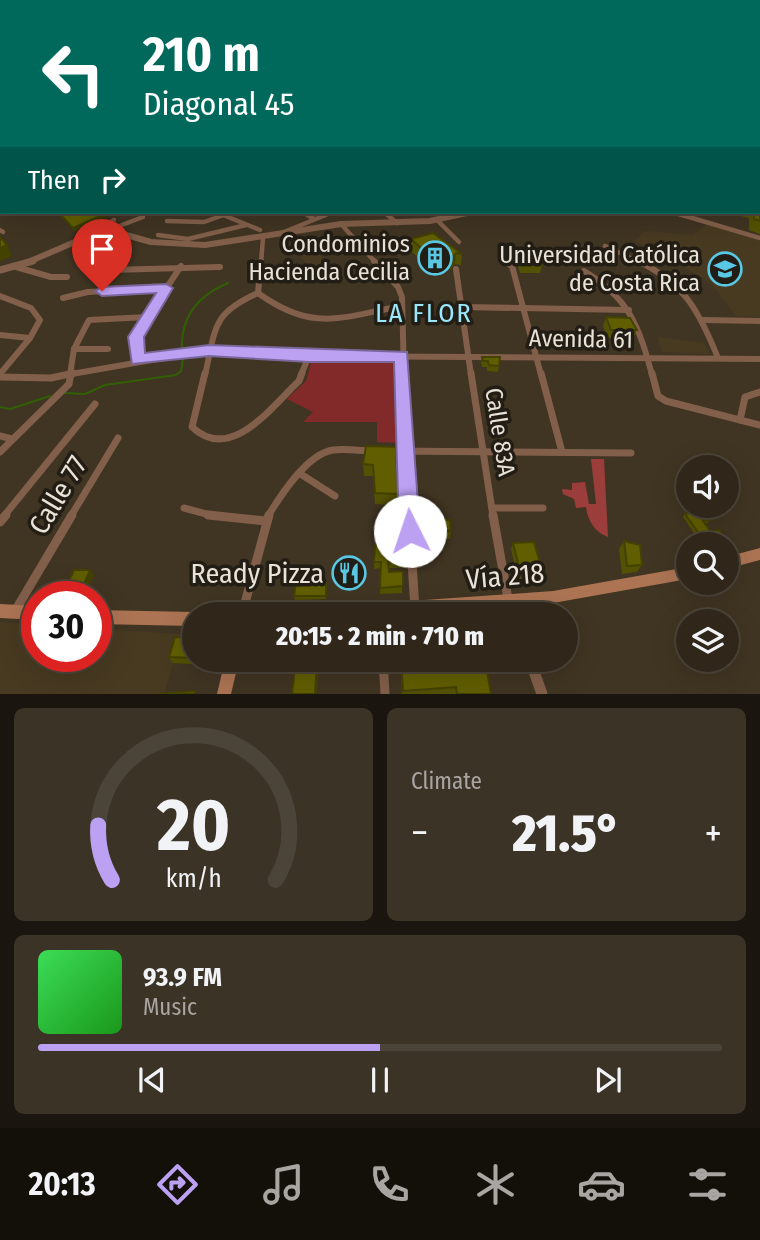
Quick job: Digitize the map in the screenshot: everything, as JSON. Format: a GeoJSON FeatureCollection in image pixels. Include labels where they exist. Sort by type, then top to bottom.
{"type":"FeatureCollection","features":[{"type":"Feature","properties":{"kind":"main road"},"geometry":{"type":"LineString","coordinates":[[739,560],[760,554]]}},
{"type":"Feature","properties":{"kind":"main road","name":"Vía 218"},"geometry":{"type":"LineString","coordinates":[[489,602],[552,597],[676,575]]}},
{"type":"Feature","properties":{"kind":"main road"},"geometry":{"type":"LineString","coordinates":[[112,617],[182,619]]}},
{"type":"Feature","properties":{"kind":"main road"},"geometry":{"type":"LineString","coordinates":[[225,694],[230,672]]}},
{"type":"Feature","properties":{"kind":"street"},"geometry":{"type":"LineString","coordinates":[[0,270],[16,267],[90,234],[114,220],[118,214]]}},
{"type":"Feature","properties":{"kind":"street"},"geometry":{"type":"LineString","coordinates":[[220,214],[260,230]]}},
{"type":"Feature","properties":{"kind":"street"},"geometry":{"type":"LineString","coordinates":[[167,222],[196,223],[228,214]]}},
{"type":"Feature","properties":{"kind":"street"},"geometry":{"type":"LineString","coordinates":[[306,214],[314,219]]}},
{"type":"Feature","properties":{"kind":"street"},"geometry":{"type":"LineString","coordinates":[[272,236],[327,214]]}},
{"type":"Feature","properties":{"kind":"street"},"geometry":{"type":"LineString","coordinates":[[386,214],[397,223]]}},
{"type":"Feature","properties":{"kind":"street"},"geometry":{"type":"LineString","coordinates":[[116,230],[151,242],[189,245],[262,238],[341,225],[437,220],[462,214]]}},
{"type":"Feature","properties":{"kind":"street"},"geometry":{"type":"LineString","coordinates":[[680,214],[760,238]]}},
{"type":"Feature","properties":{"kind":"street"},"geometry":{"type":"LineString","coordinates":[[90,234],[116,230],[143,216]]}},
{"type":"Feature","properties":{"kind":"street"},"geometry":{"type":"LineString","coordinates":[[114,220],[116,230]]}},
{"type":"Feature","properties":{"kind":"street"},"geometry":{"type":"LineString","coordinates":[[437,220],[459,242]]}},
{"type":"Feature","properties":{"kind":"street"},"geometry":{"type":"LineString","coordinates":[[158,235],[188,239],[246,225]]}},
{"type":"Feature","properties":{"kind":"street"},"geometry":{"type":"LineString","coordinates":[[341,225],[398,287],[414,602]]}},
{"type":"Feature","properties":{"kind":"street"},"geometry":{"type":"LineString","coordinates":[[258,293],[262,238]]}},
{"type":"Feature","properties":{"kind":"street"},"geometry":{"type":"LineString","coordinates":[[605,246],[675,282],[694,302],[718,358]]}},
{"type":"Feature","properties":{"kind":"street"},"geometry":{"type":"LineString","coordinates":[[102,291],[116,256]]}},
{"type":"Feature","properties":{"kind":"street"},"geometry":{"type":"LineString","coordinates":[[502,261],[512,266],[562,452]]}},
{"type":"Feature","properties":{"kind":"street"},"geometry":{"type":"LineString","coordinates":[[138,360],[136,337],[181,266]]}},
{"type":"Feature","properties":{"kind":"street"},"geometry":{"type":"LineString","coordinates":[[16,267],[51,277],[67,277]]}},
{"type":"Feature","properties":{"kind":"street"},"geometry":{"type":"LineString","coordinates":[[110,270],[220,267]]}},
{"type":"Feature","properties":{"kind":"street","name":"Calle 83A"},"geometry":{"type":"LineString","coordinates":[[456,269],[482,453],[508,600]]}},
{"type":"Feature","properties":{"kind":"street"},"geometry":{"type":"LineString","coordinates":[[584,271],[610,285],[629,310],[639,328],[658,396],[669,404],[760,425]]}},
{"type":"Feature","properties":{"kind":"street"},"geometry":{"type":"LineString","coordinates":[[63,298],[102,291],[166,288]]}},
{"type":"Feature","properties":{"kind":"street"},"geometry":{"type":"LineString","coordinates":[[258,293],[283,309],[342,320],[401,306]]}},
{"type":"Feature","properties":{"kind":"street"},"geometry":{"type":"LineString","coordinates":[[258,293],[224,311],[214,329],[192,427],[198,435],[233,439],[243,434],[299,381],[309,356]]}},
{"type":"Feature","properties":{"kind":"street"},"geometry":{"type":"LineString","coordinates":[[0,296],[31,308],[39,315],[38,325],[30,338],[0,375]]}},
{"type":"Feature","properties":{"kind":"street"},"geometry":{"type":"LineString","coordinates":[[461,307],[629,310]]}},
{"type":"Feature","properties":{"kind":"street"},"geometry":{"type":"LineString","coordinates":[[0,452],[66,387],[71,375],[74,349],[89,320],[147,317]]}},
{"type":"Feature","properties":{"kind":"street"},"geometry":{"type":"LineString","coordinates":[[703,320],[760,321]]}},
{"type":"Feature","properties":{"kind":"street"},"geometry":{"type":"LineString","coordinates":[[0,335],[30,338]]}},
{"type":"Feature","properties":{"kind":"street"},"geometry":{"type":"LineString","coordinates":[[74,349],[108,349]]}},
{"type":"Feature","properties":{"kind":"street","name":"Avenida 61"},"geometry":{"type":"LineString","coordinates":[[0,375],[32,380],[209,350],[309,356],[760,359]]}},
{"type":"Feature","properties":{"kind":"street"},"geometry":{"type":"LineString","coordinates":[[740,420],[745,397],[760,391]]}},
{"type":"Feature","properties":{"kind":"street"},"geometry":{"type":"LineString","coordinates":[[0,522],[95,404]]}},
{"type":"Feature","properties":{"kind":"street"},"geometry":{"type":"LineString","coordinates":[[0,436],[12,439]]}},
{"type":"Feature","properties":{"kind":"street","name":"Calle 77"},"geometry":{"type":"LineString","coordinates":[[7,611],[118,438]]}},
{"type":"Feature","properties":{"kind":"street"},"geometry":{"type":"LineString","coordinates":[[245,602],[265,521],[274,503],[299,473],[326,451],[631,453]]}},
{"type":"Feature","properties":{"kind":"street"},"geometry":{"type":"LineString","coordinates":[[299,473],[335,496]]}},
{"type":"Feature","properties":{"kind":"street"},"geometry":{"type":"LineString","coordinates":[[184,508],[219,518],[265,521]]}},
{"type":"Feature","properties":{"kind":"street"},"geometry":{"type":"LineString","coordinates":[[492,508],[543,508]]}},
{"type":"Feature","properties":{"kind":"street"},"geometry":{"type":"LineString","coordinates":[[384,672],[385,694]]}},
{"type":"Feature","properties":{"kind":"street"},"geometry":{"type":"LineString","coordinates":[[534,672],[542,694]]}},
{"type":"Feature","properties":{"kind":"shaded area","name":"Universidad Católica de Costa Rica"},"geometry":{"type":"Polygon","coordinates":[[[707,224],[760,240],[760,317],[736,316],[712,285],[634,241],[646,231],[693,235],[707,224]]]}},
{"type":"Feature","properties":{"kind":"shaded area"},"geometry":{"type":"Polygon","coordinates":[[[317,245],[329,274],[314,277],[297,250],[317,245]]]}},
{"type":"Feature","properties":{"kind":"shaded area"},"geometry":{"type":"Polygon","coordinates":[[[657,337],[704,343],[710,354],[662,352],[657,337]]]}},
{"type":"Feature","properties":{"kind":"shaded area"},"geometry":{"type":"Polygon","coordinates":[[[312,359],[393,359],[398,362],[399,443],[377,442],[377,422],[303,422],[313,412],[287,399],[306,381],[312,359]]]}},
{"type":"Feature","properties":{"kind":"shaded area"},"geometry":{"type":"Polygon","coordinates":[[[591,459],[604,459],[608,537],[592,525],[586,507],[576,508],[574,499],[563,494],[562,489],[572,490],[572,483],[585,482],[589,504],[596,504],[591,459]]]}},
{"type":"Feature","properties":{"kind":"shaded area"},"geometry":{"type":"Polygon","coordinates":[[[0,622],[21,624],[21,672],[112,672],[112,630],[182,634],[164,694],[0,694],[0,622]]]}},
{"type":"Feature","properties":{"kind":"building"},"geometry":{"type":"Polygon","coordinates":[[[60,214],[105,214],[73,228],[60,214]]]}},
{"type":"Feature","properties":{"kind":"building"},"geometry":{"type":"Polygon","coordinates":[[[754,214],[760,214],[760,221],[754,219],[754,214]]]}},
{"type":"Feature","properties":{"kind":"building"},"geometry":{"type":"Polygon","coordinates":[[[433,233],[462,254],[456,253],[452,258],[436,262],[411,239],[433,233]]]}},
{"type":"Feature","properties":{"kind":"building"},"geometry":{"type":"Polygon","coordinates":[[[0,237],[7,245],[0,248],[0,237]]]}},
{"type":"Feature","properties":{"kind":"building"},"geometry":{"type":"Polygon","coordinates":[[[520,258],[539,259],[542,265],[522,265],[520,258]]]}},
{"type":"Feature","properties":{"kind":"building"},"geometry":{"type":"Polygon","coordinates":[[[606,317],[630,318],[637,330],[611,330],[606,317]]]}},
{"type":"Feature","properties":{"kind":"building"},"geometry":{"type":"Polygon","coordinates":[[[482,357],[500,357],[499,366],[489,365],[482,357]]]}},
{"type":"Feature","properties":{"kind":"building"},"geometry":{"type":"Polygon","coordinates":[[[366,446],[396,447],[398,494],[375,493],[373,465],[363,464],[366,446]]]}},
{"type":"Feature","properties":{"kind":"building"},"geometry":{"type":"Polygon","coordinates":[[[419,518],[450,520],[451,531],[419,529],[419,518]]]}},
{"type":"Feature","properties":{"kind":"building"},"geometry":{"type":"Polygon","coordinates":[[[688,518],[712,518],[703,521],[711,532],[698,532],[688,518]]]}},
{"type":"Feature","properties":{"kind":"building"},"geometry":{"type":"Polygon","coordinates":[[[624,541],[640,545],[642,565],[627,566],[624,541]]]}},
{"type":"Feature","properties":{"kind":"building"},"geometry":{"type":"Polygon","coordinates":[[[534,542],[544,577],[522,579],[513,543],[534,542]]]}},
{"type":"Feature","properties":{"kind":"building"},"geometry":{"type":"Polygon","coordinates":[[[375,545],[401,547],[401,561],[388,562],[389,572],[403,571],[403,586],[380,588],[381,562],[374,562],[375,545]]]}},
{"type":"Feature","properties":{"kind":"building"},"geometry":{"type":"Polygon","coordinates":[[[339,561],[357,561],[358,575],[338,575],[339,561]]]}},
{"type":"Feature","properties":{"kind":"building"},"geometry":{"type":"Polygon","coordinates":[[[74,570],[90,570],[85,581],[69,581],[74,570]]]}},
{"type":"Feature","properties":{"kind":"building"},"geometry":{"type":"Polygon","coordinates":[[[296,583],[326,583],[326,596],[294,596],[296,583]]]}},
{"type":"Feature","properties":{"kind":"building"},"geometry":{"type":"Polygon","coordinates":[[[175,637],[182,637],[182,658],[169,657],[175,637]]]}},
{"type":"Feature","properties":{"kind":"building"},"geometry":{"type":"Polygon","coordinates":[[[295,672],[316,672],[315,694],[292,694],[295,672]]]}},
{"type":"Feature","properties":{"kind":"building"},"geometry":{"type":"Polygon","coordinates":[[[402,672],[487,672],[491,694],[457,694],[456,687],[403,691],[402,672]]]}},
{"type":"Feature","properties":{"kind":"building"},"geometry":{"type":"Polygon","coordinates":[[[195,691],[194,694],[157,694],[195,691]]]}},
{"type":"Feature","properties":{"kind":"waterway"},"geometry":{"type":"LineString","coordinates":[[182,351],[184,328],[193,309],[207,294],[228,283]]}},
{"type":"Feature","properties":{"kind":"waterway"},"geometry":{"type":"LineString","coordinates":[[65,393],[85,394],[105,385],[176,375],[181,371],[183,358]]}},
{"type":"Feature","properties":{"kind":"waterway"},"geometry":{"type":"LineString","coordinates":[[0,407],[10,409],[50,396]]}},
{"type":"Feature","properties":{"kind":"place","name":"Condominios Hacienda Cecilia"},"geometry":{"type":"Point","coordinates":[435,258]}},
{"type":"Feature","properties":{"kind":"place","name":"Universidad Católica de Costa Rica"},"geometry":{"type":"Point","coordinates":[725,269]}},
{"type":"Feature","properties":{"kind":"place","name":"Ready Pizza"},"geometry":{"type":"Point","coordinates":[349,573]}},
{"type":"Feature","properties":{"kind":"district","name":"LA FLOR"},"geometry":{"type":"Point","coordinates":[424,313]}},
{"type":"Feature","properties":{"kind":"route"},"geometry":{"type":"LineString","coordinates":[[102,291],[166,288],[136,337],[138,360],[209,350],[309,356],[402,356],[410,531]]}}]}
